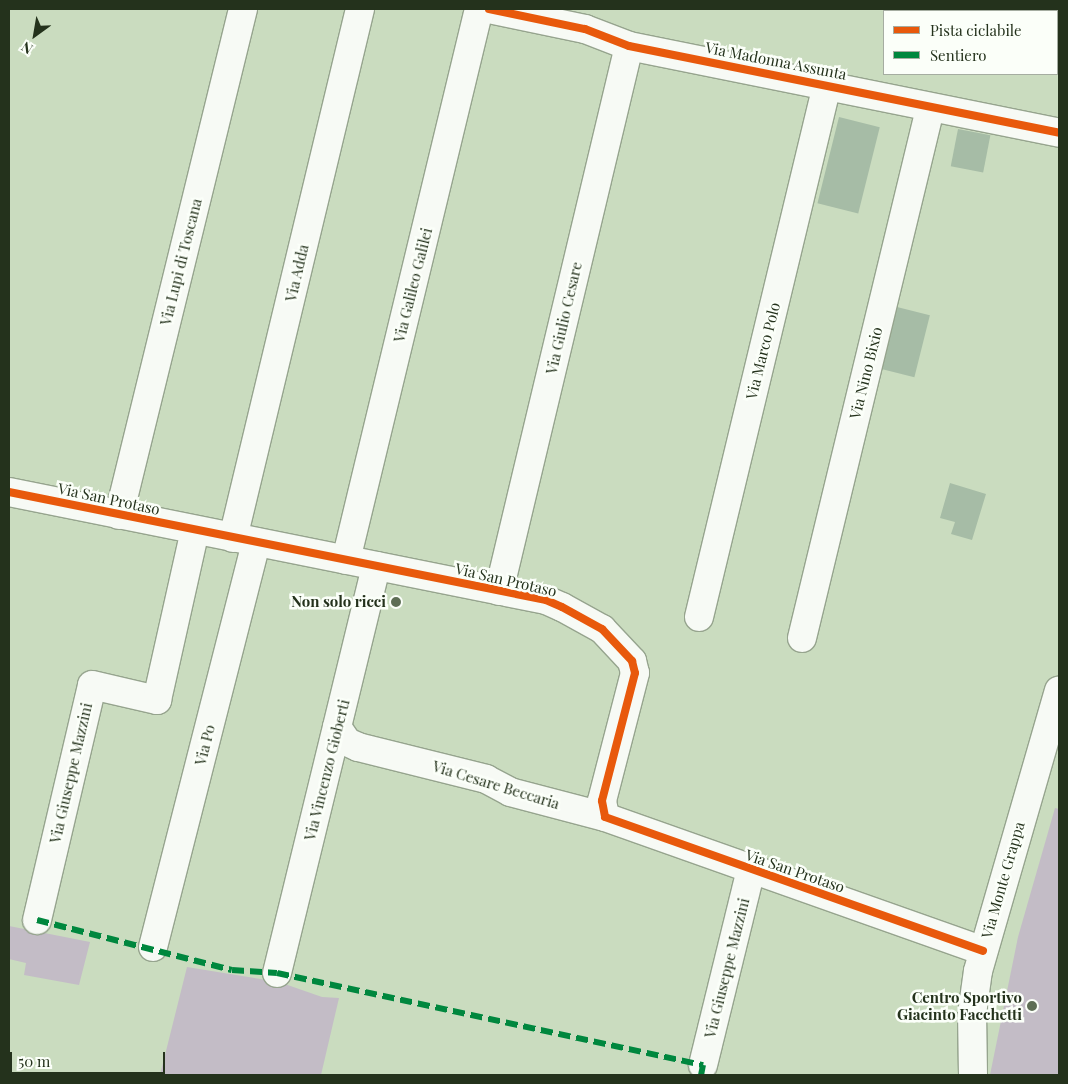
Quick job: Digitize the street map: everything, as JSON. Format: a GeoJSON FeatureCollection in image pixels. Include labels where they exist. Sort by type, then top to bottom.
{"type":"FeatureCollection","features":[{"type":"Feature","properties":{"kind":"street","name":"Via Lupi di Toscana"},"geometry":{"type":"LineString","coordinates":[[120,515],[243,9]]}},
{"type":"Feature","properties":{"kind":"street","name":"Via Adda"},"geometry":{"type":"LineString","coordinates":[[244,540],[360,9]]}},
{"type":"Feature","properties":{"kind":"street","name":"Via Galileo Galilei"},"geometry":{"type":"LineString","coordinates":[[346,560],[479,9]]}},
{"type":"Feature","properties":{"kind":"street","name":"Via Madonna Assunta"},"geometry":{"type":"LineString","coordinates":[[489,9],[540,14],[629,46],[827,85],[930,109],[1059,133]]}},
{"type":"Feature","properties":{"kind":"street","name":"Via Giulio Cesare"},"geometry":{"type":"LineString","coordinates":[[500,591],[629,46]]}},
{"type":"Feature","properties":{"kind":"street","name":"Via Marco Polo"},"geometry":{"type":"LineString","coordinates":[[699,617],[827,85]]}},
{"type":"Feature","properties":{"kind":"street","name":"Via Nino Bixio"},"geometry":{"type":"LineString","coordinates":[[802,638],[930,109]]}},
{"type":"Feature","properties":{"kind":"street","name":"Via San Protaso"},"geometry":{"type":"LineString","coordinates":[[9,492],[546,600],[584,618],[620,644],[632,661],[635,673],[602,801],[605,817],[983,951]]}},
{"type":"Feature","properties":{"kind":"street","name":"Via Giuseppe Mazzini"},"geometry":{"type":"LineString","coordinates":[[36,920],[92,685],[157,700],[196,530]]}},
{"type":"Feature","properties":{"kind":"street","name":"Via Po"},"geometry":{"type":"LineString","coordinates":[[153,948],[244,540]]}},
{"type":"Feature","properties":{"kind":"street","name":"Via Vincenzo Gioberti"},"geometry":{"type":"LineString","coordinates":[[277,973],[376,566]]}},
{"type":"Feature","properties":{"kind":"street","name":"Via Monte Grappa"},"geometry":{"type":"LineString","coordinates":[[973,1075],[972,1014],[983,951],[1059,690]]}},
{"type":"Feature","properties":{"kind":"street","name":"Via Cesare Beccaria"},"geometry":{"type":"LineString","coordinates":[[338,727],[347,742],[358,747],[486,779],[510,792],[605,817]]}},
{"type":"Feature","properties":{"kind":"street","name":"Via Giuseppe Mazzini"},"geometry":{"type":"LineString","coordinates":[[703,1065],[751,870]]}},
{"type":"Feature","properties":{"kind":"shaded area"},"geometry":{"type":"Polygon","coordinates":[[[1006,9],[1054,10],[1031,10],[1006,9]]]}},
{"type":"Feature","properties":{"kind":"shaded area"},"geometry":{"type":"Polygon","coordinates":[[[1058,12],[1059,13],[1059,64],[1058,38],[1058,12]]]}},
{"type":"Feature","properties":{"kind":"shaded area","name":"Centro Sportivo Giacinto Facchetti"},"geometry":{"type":"Polygon","coordinates":[[[1055,808],[1059,809],[1059,1075],[990,1075],[1018,937],[1055,808]]]}},
{"type":"Feature","properties":{"kind":"shaded area"},"geometry":{"type":"Polygon","coordinates":[[[9,926],[90,942],[79,985],[24,975],[26,963],[9,959],[9,926]]]}},
{"type":"Feature","properties":{"kind":"shaded area"},"geometry":{"type":"Polygon","coordinates":[[[187,967],[279,982],[322,997],[339,998],[321,1075],[160,1075],[187,967]]]}},
{"type":"Feature","properties":{"kind":"building"},"geometry":{"type":"Polygon","coordinates":[[[839,117],[880,127],[858,214],[817,203],[839,117]]]}},
{"type":"Feature","properties":{"kind":"building"},"geometry":{"type":"Polygon","coordinates":[[[958,129],[990,135],[983,173],[951,166],[958,129]]]}},
{"type":"Feature","properties":{"kind":"building"},"geometry":{"type":"Polygon","coordinates":[[[893,306],[930,315],[914,377],[878,368],[893,306]]]}},
{"type":"Feature","properties":{"kind":"building"},"geometry":{"type":"Polygon","coordinates":[[[950,483],[986,494],[972,540],[951,534],[955,522],[940,518],[950,483]]]}},
{"type":"Feature","properties":{"kind":"marked path"},"geometry":{"type":"LineString","coordinates":[[37,920],[232,970],[277,973],[703,1065],[701,1075]]}},
{"type":"Feature","properties":{"kind":"cycle path"},"geometry":{"type":"LineString","coordinates":[[489,9],[585,29],[629,46],[1059,133]]}},
{"type":"Feature","properties":{"kind":"cycle path"},"geometry":{"type":"LineString","coordinates":[[9,492],[546,600],[562,607],[602,629],[632,661],[635,673],[602,801],[605,817],[983,951]]}},
{"type":"Feature","properties":{"kind":"place","name":"Non solo ricci"},"geometry":{"type":"Point","coordinates":[396,602]}},
{"type":"Feature","properties":{"kind":"place","name":"Centro Sportivo Giacinto Facchetti"},"geometry":{"type":"Point","coordinates":[1032,1006]}}]}
